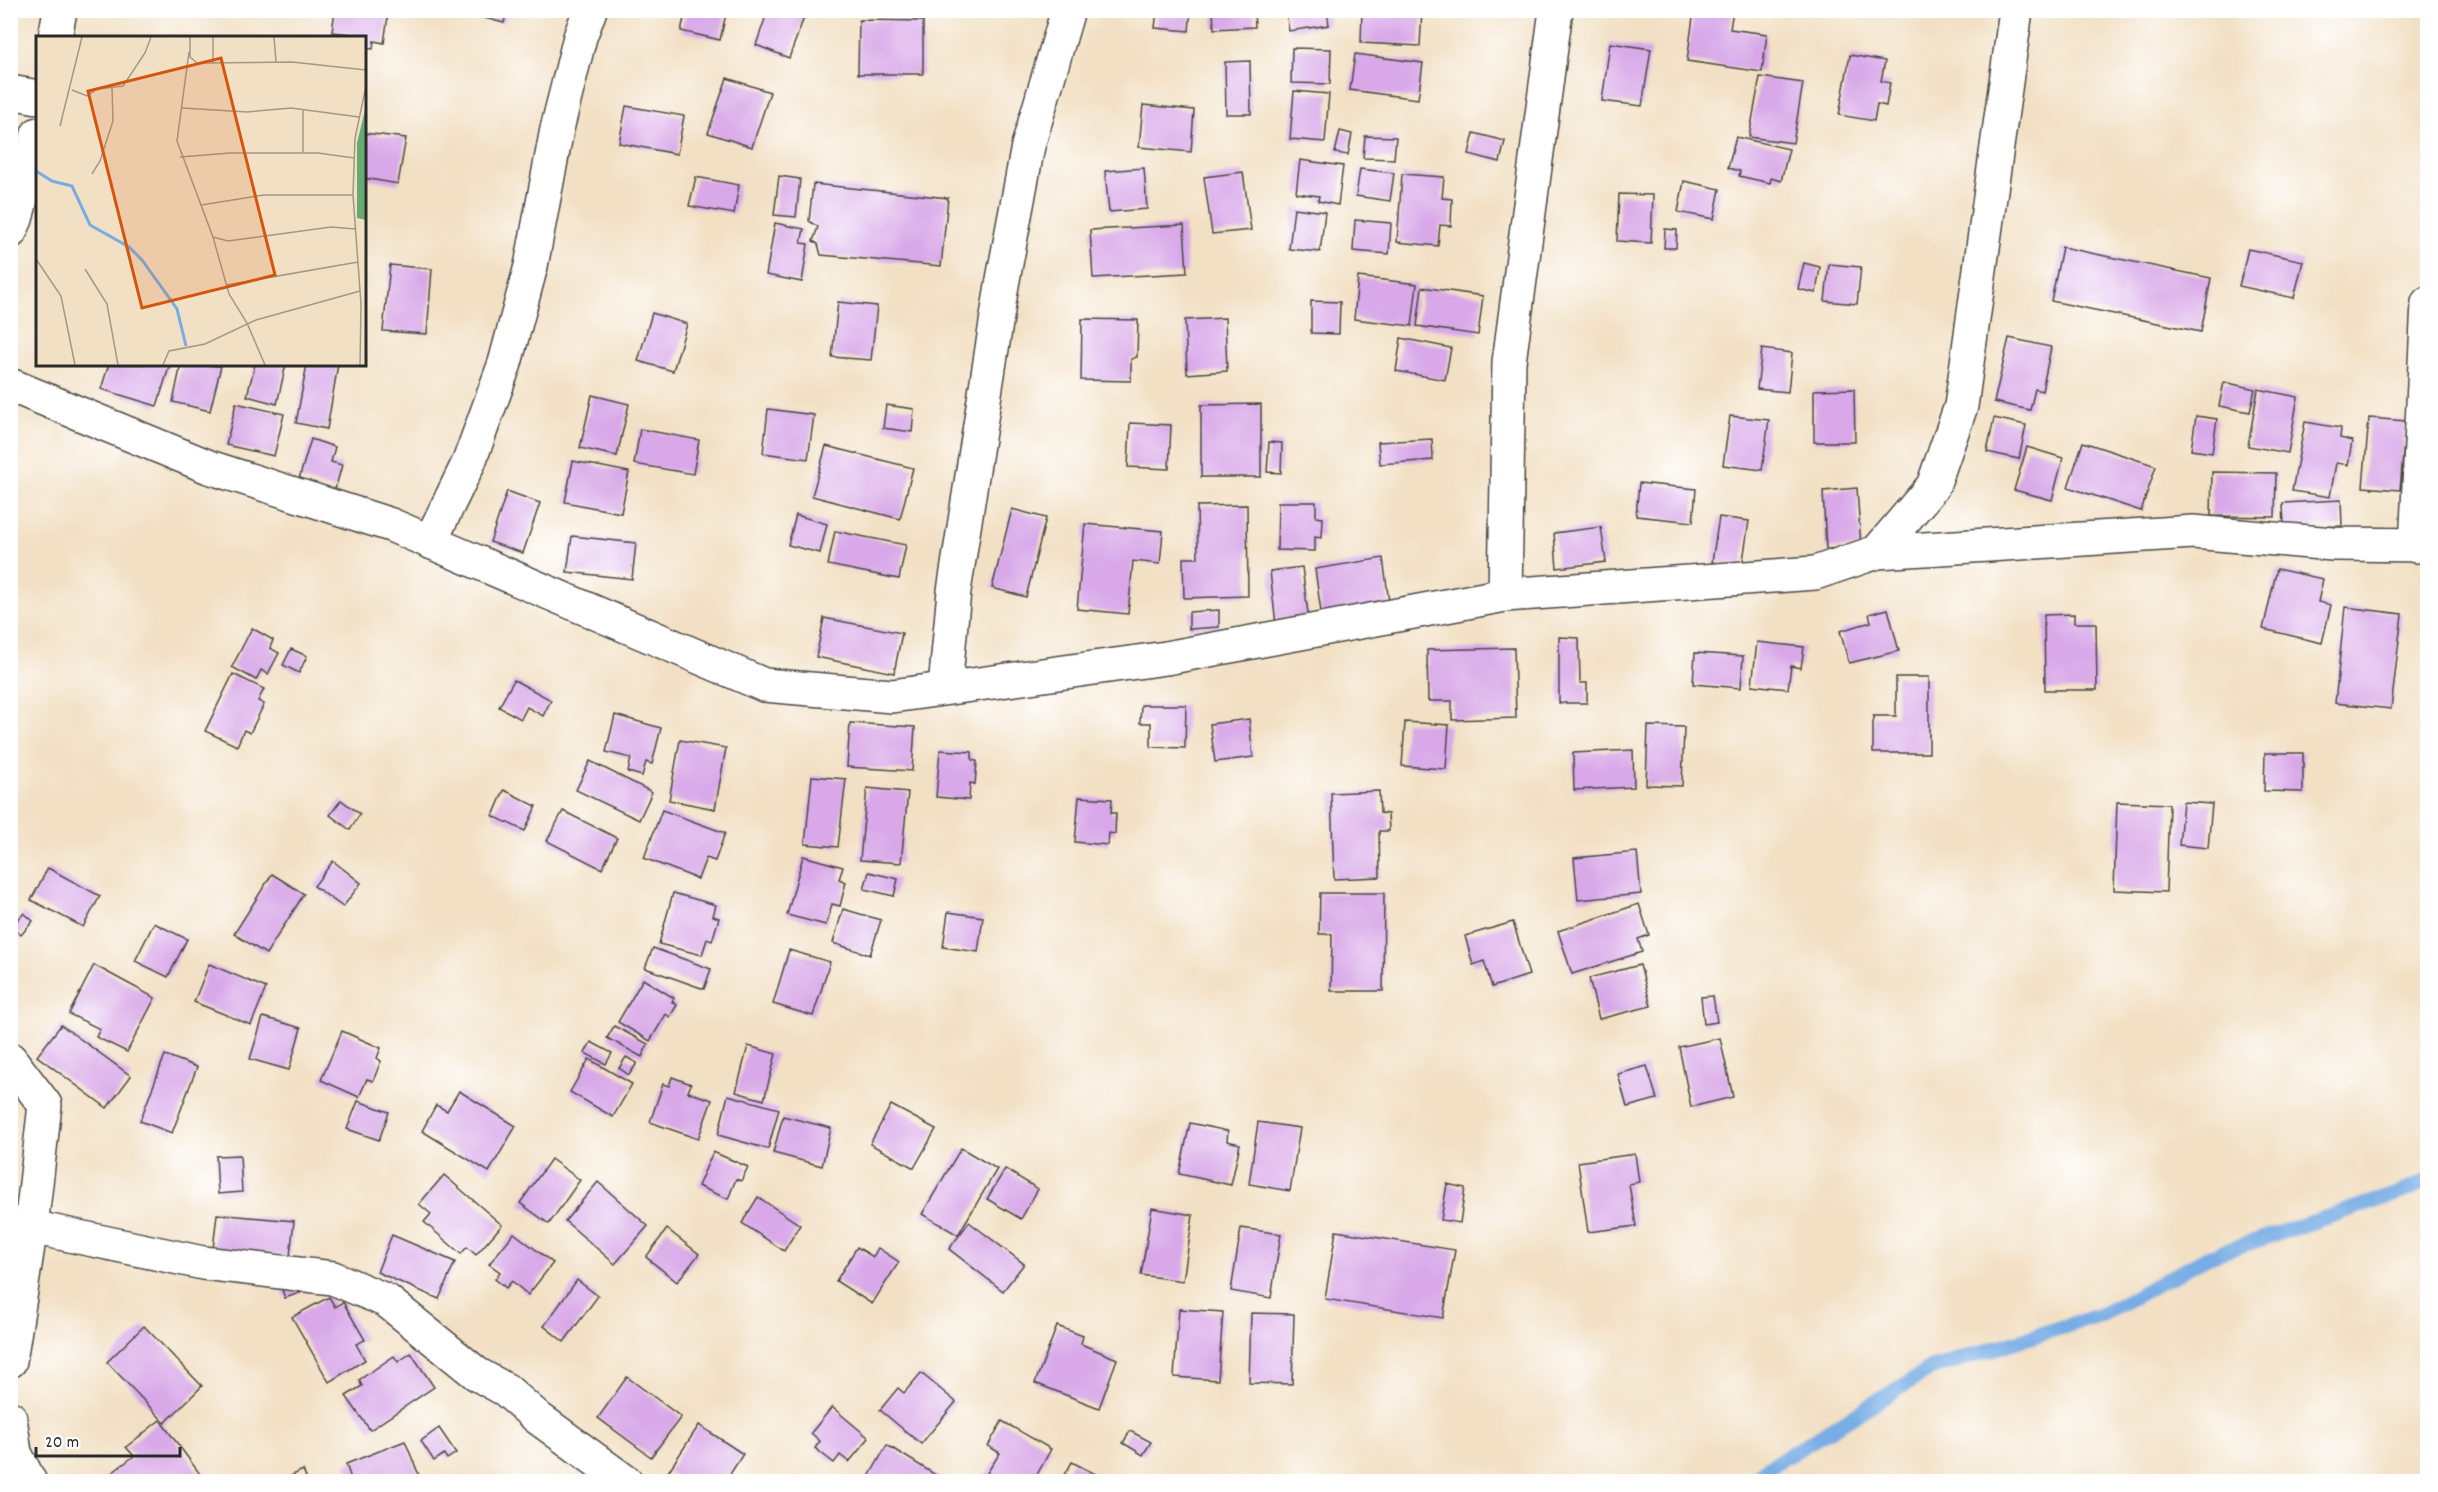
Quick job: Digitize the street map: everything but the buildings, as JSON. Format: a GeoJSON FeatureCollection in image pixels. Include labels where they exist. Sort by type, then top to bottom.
{"type":"FeatureCollection","features":[{"type":"Feature","properties":{"kind":"street"},"geometry":{"type":"LineString","coordinates":[[56,36],[60,10]]}},
{"type":"Feature","properties":{"kind":"street"},"geometry":{"type":"LineString","coordinates":[[430,542],[469,462],[505,363],[531,266],[557,129],[580,38],[590,10]]}},
{"type":"Feature","properties":{"kind":"street"},"geometry":{"type":"LineString","coordinates":[[945,688],[954,591],[1002,285],[1028,146],[1068,10]]}},
{"type":"Feature","properties":{"kind":"street"},"geometry":{"type":"LineString","coordinates":[[1505,595],[1509,362],[1556,10]]}},
{"type":"Feature","properties":{"kind":"street"},"geometry":{"type":"LineString","coordinates":[[1877,552],[1933,486],[1961,406],[2016,10]]}},
{"type":"Feature","properties":{"kind":"street"},"geometry":{"type":"LineString","coordinates":[[10,92],[36,97]]}},
{"type":"Feature","properties":{"kind":"street"},"geometry":{"type":"LineString","coordinates":[[10,232],[16,219],[36,142]]}},
{"type":"Feature","properties":{"kind":"street"},"geometry":{"type":"LineString","coordinates":[[10,386],[209,467],[391,525],[764,685],[892,696],[1166,658],[1505,595],[1815,573],[1877,552],[2193,532],[2333,544],[2422,545],[2427,303]]}},
{"type":"Feature","properties":{"kind":"street"},"geometry":{"type":"LineString","coordinates":[[10,1059],[45,1105],[31,1227],[10,1361]]}},
{"type":"Feature","properties":{"kind":"street"},"geometry":{"type":"LineString","coordinates":[[31,1227],[203,1263],[333,1278],[387,1301],[477,1374],[506,1390],[538,1418],[626,1482]]}},
{"type":"Feature","properties":{"kind":"street"},"geometry":{"type":"LineString","coordinates":[[10,1418],[15,1453],[30,1482]]}},
{"type":"Feature","properties":{"kind":"waterway"},"geometry":{"type":"LineString","coordinates":[[1753,1482],[1764,1470],[1932,1368],[2101,1315],[2207,1257],[2400,1193],[2428,1181]]}}]}
